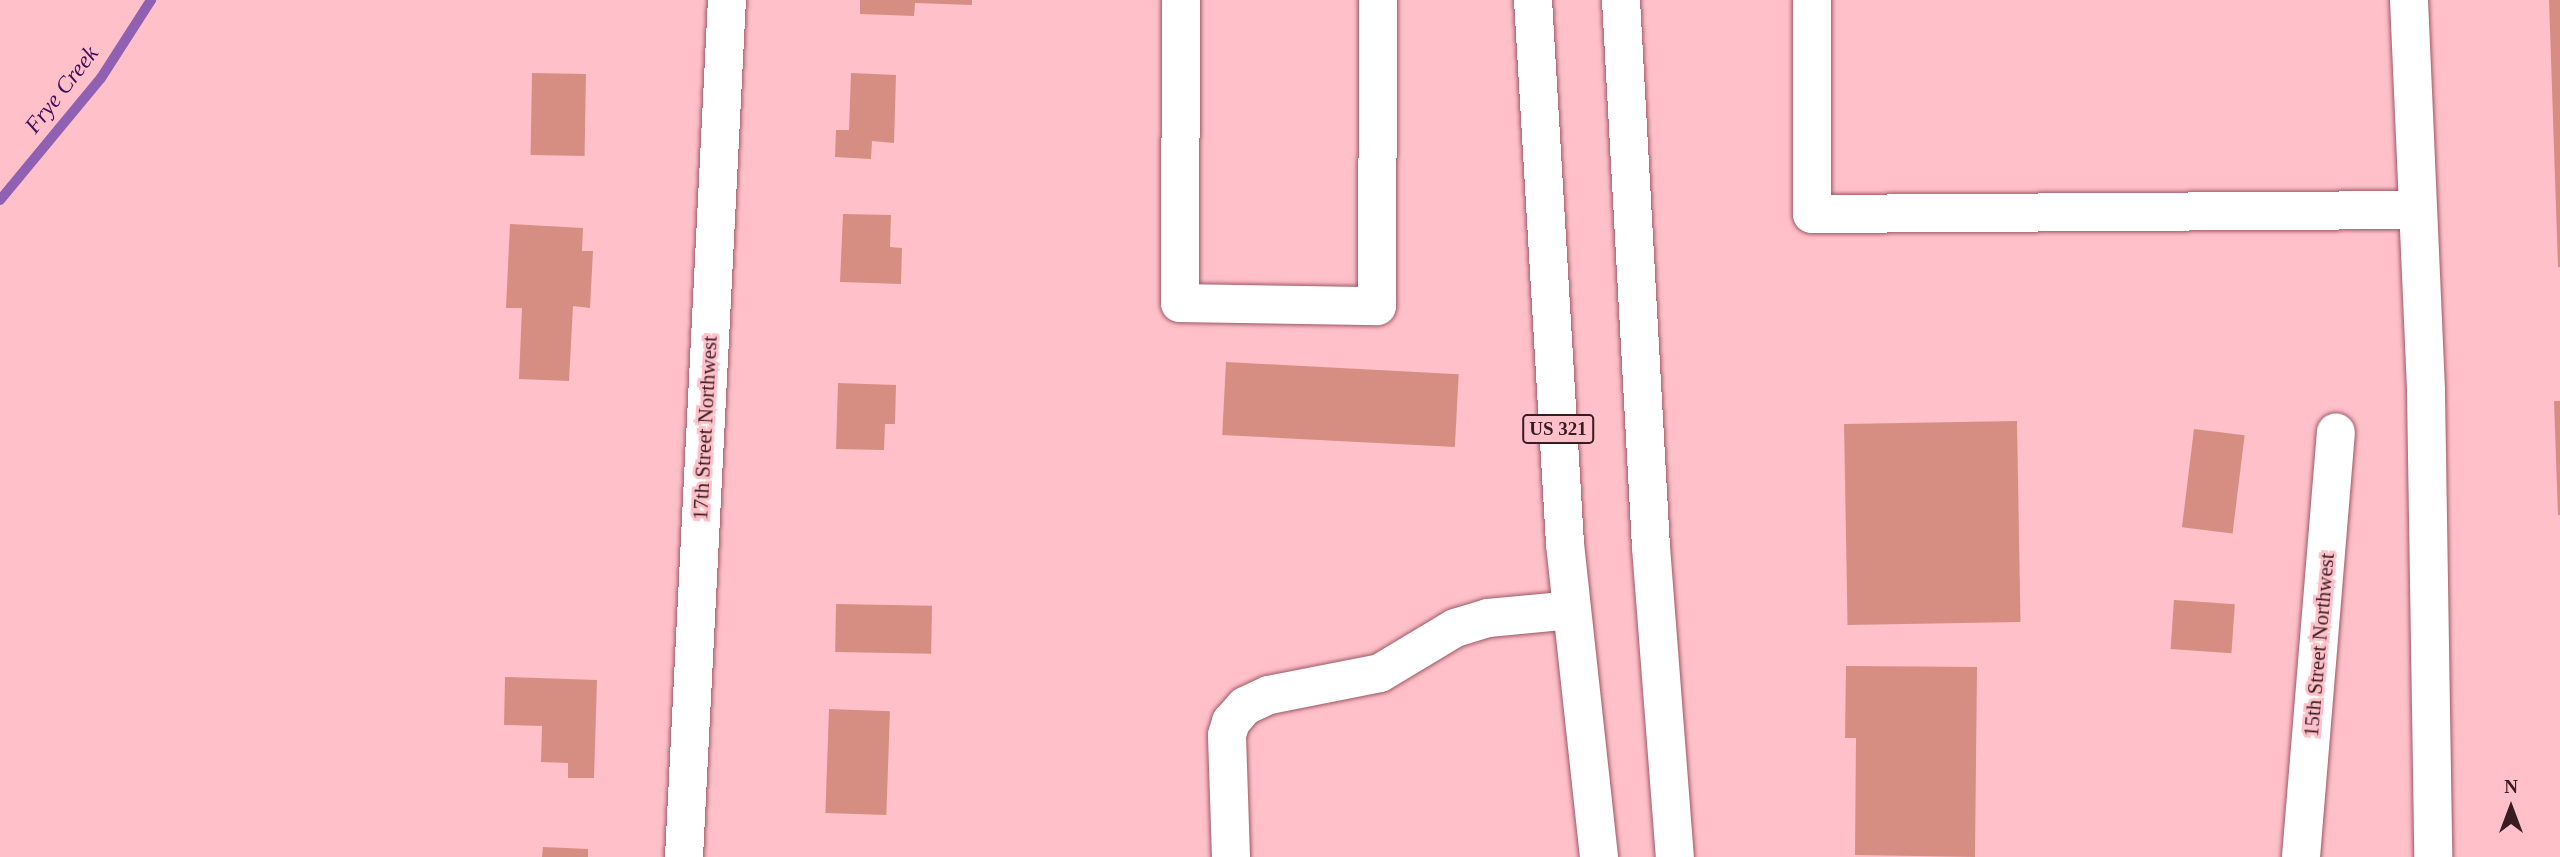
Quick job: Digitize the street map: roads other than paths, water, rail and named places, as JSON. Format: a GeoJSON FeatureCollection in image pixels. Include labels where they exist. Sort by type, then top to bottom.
{"type":"FeatureCollection","features":[{"type":"Feature","properties":{"kind":"main road","name":"17th Street Northwest"},"geometry":{"type":"LineString","coordinates":[[684,857],[727,0]]}},
{"type":"Feature","properties":{"kind":"main road"},"geometry":{"type":"LineString","coordinates":[[1181,0],[1180,303],[1377,306],[1378,0]]}},
{"type":"Feature","properties":{"kind":"main road","name":"US 321"},"geometry":{"type":"LineString","coordinates":[[1533,0],[1572,610],[1599,857]]}},
{"type":"Feature","properties":{"kind":"main road"},"geometry":{"type":"LineString","coordinates":[[1620,0],[1650,547],[1675,857]]}},
{"type":"Feature","properties":{"kind":"main road"},"geometry":{"type":"LineString","coordinates":[[1812,0],[1812,214],[2417,210]]}},
{"type":"Feature","properties":{"kind":"main road"},"geometry":{"type":"LineString","coordinates":[[2409,0],[2426,391],[2433,857]]}},
{"type":"Feature","properties":{"kind":"main road","name":"15th Street Northwest"},"geometry":{"type":"LineString","coordinates":[[2301,857],[2336,432]]}},
{"type":"Feature","properties":{"kind":"main road"},"geometry":{"type":"LineString","coordinates":[[1231,857],[1227,735],[1231,722],[1245,706],[1269,695],[1380,673],[1455,628],[1488,618],[1572,610]]}},
{"type":"Feature","properties":{"kind":"waterway","name":"Frye Creek"},"geometry":{"type":"LineString","coordinates":[[0,200],[101,78],[151,0]]}}]}
